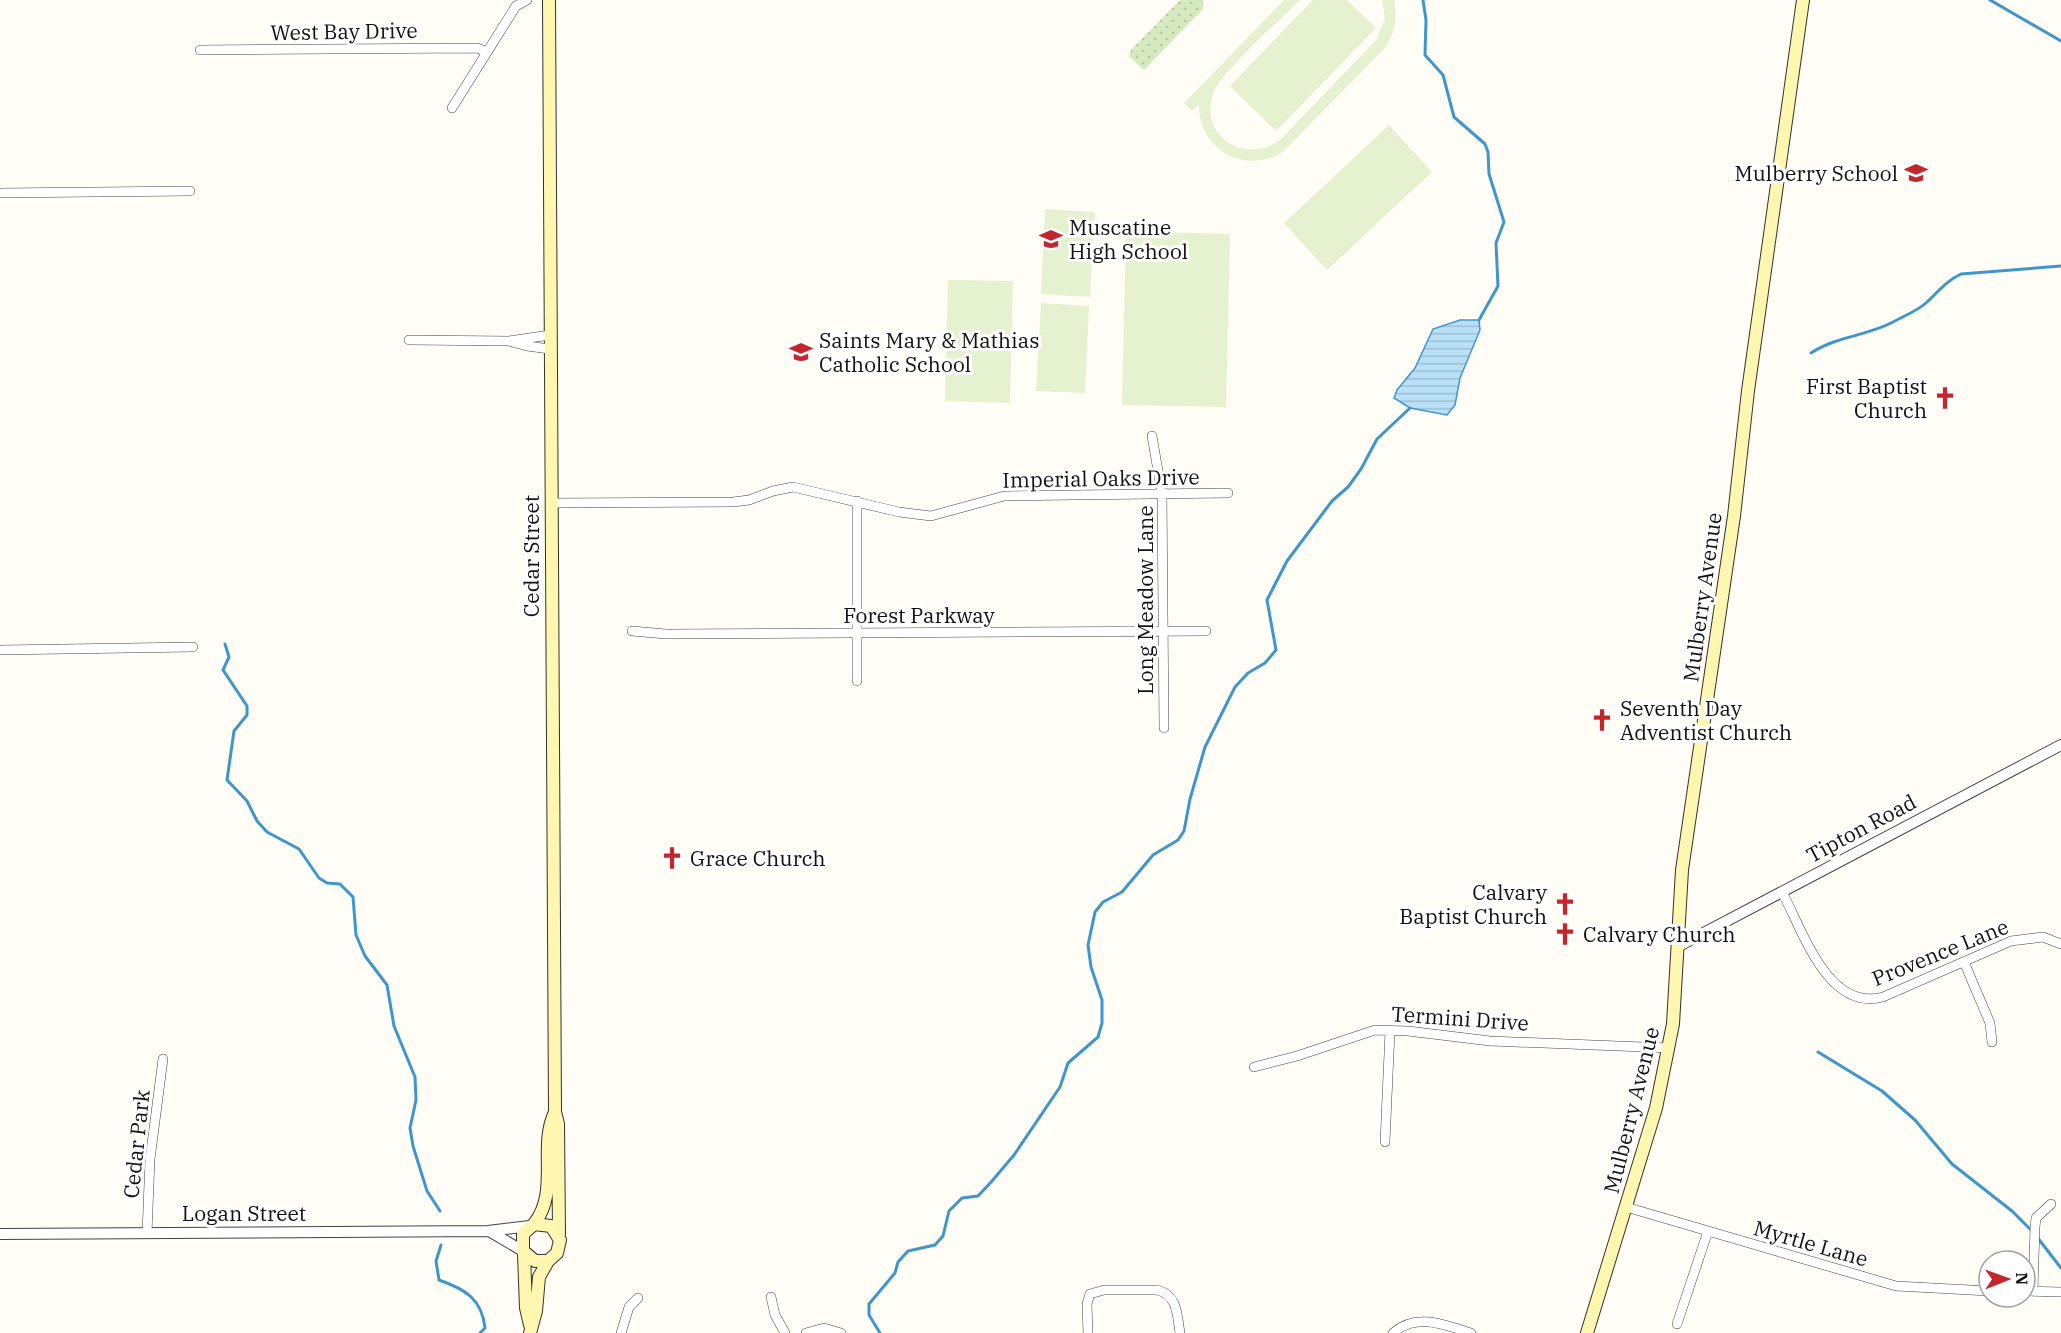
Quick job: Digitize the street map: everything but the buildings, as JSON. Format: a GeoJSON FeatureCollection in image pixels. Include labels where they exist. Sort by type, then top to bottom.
{"type":"FeatureCollection","features":[{"type":"Feature","properties":{"kind":"main road","name":"Cedar Street"},"geometry":{"type":"LineString","coordinates":[[549,0],[555,1112],[558,1124],[559,1234]]}},
{"type":"Feature","properties":{"kind":"main road","name":"Mulberry Avenue"},"geometry":{"type":"LineString","coordinates":[[1587,1333],[1656,1108],[1669,1048],[1679,946],[1682,870],[1803,0]]}},
{"type":"Feature","properties":{"kind":"main road","name":"Cedar Street"},"geometry":{"type":"LineString","coordinates":[[532,1225],[542,1214],[547,1198],[549,1123],[555,1112]]}},
{"type":"Feature","properties":{"kind":"main road"},"geometry":{"type":"LineString","coordinates":[[532,1225],[551,1226],[559,1234],[560,1247],[539,1276],[536,1311],[530,1330],[526,1308],[523,1234],[532,1225]]}},
{"type":"Feature","properties":{"kind":"main road"},"geometry":{"type":"LineString","coordinates":[[524,1252],[535,1261],[548,1261]]}},
{"type":"Feature","properties":{"kind":"street"},"geometry":{"type":"LineString","coordinates":[[452,108],[516,6],[526,0]]}},
{"type":"Feature","properties":{"kind":"street","name":"West Bay Drive"},"geometry":{"type":"LineString","coordinates":[[200,51],[477,48],[488,52]]}},
{"type":"Feature","properties":{"kind":"street"},"geometry":{"type":"LineString","coordinates":[[0,193],[190,191]]}},
{"type":"Feature","properties":{"kind":"street"},"geometry":{"type":"LineString","coordinates":[[409,340],[509,340],[550,334]]}},
{"type":"Feature","properties":{"kind":"street"},"geometry":{"type":"LineString","coordinates":[[509,340],[527,346],[550,349]]}},
{"type":"Feature","properties":{"kind":"street","name":"Long Meadow Lane"},"geometry":{"type":"LineString","coordinates":[[1152,436],[1162,494],[1164,728]]}},
{"type":"Feature","properties":{"kind":"street","name":"Imperial Oaks Drive"},"geometry":{"type":"LineString","coordinates":[[551,503],[733,502],[748,500],[773,490],[793,487],[899,512],[931,516],[947,514],[1004,496],[1228,493]]}},
{"type":"Feature","properties":{"kind":"street"},"geometry":{"type":"LineString","coordinates":[[857,501],[857,681]]}},
{"type":"Feature","properties":{"kind":"street","name":"Forest Parkway"},"geometry":{"type":"LineString","coordinates":[[632,631],[666,634],[1206,631]]}},
{"type":"Feature","properties":{"kind":"street"},"geometry":{"type":"LineString","coordinates":[[0,650],[193,647]]}},
{"type":"Feature","properties":{"kind":"street","name":"Tipton Road"},"geometry":{"type":"LineString","coordinates":[[1679,946],[2061,745]]}},
{"type":"Feature","properties":{"kind":"street","name":"Provence Lane"},"geometry":{"type":"LineString","coordinates":[[1782,892],[1823,969],[1838,987],[1854,998],[1864,1000],[1883,997],[2024,938],[2043,938],[2061,944]]}},
{"type":"Feature","properties":{"kind":"street"},"geometry":{"type":"LineString","coordinates":[[1964,962],[1990,1023],[1992,1042]]}},
{"type":"Feature","properties":{"kind":"street"},"geometry":{"type":"LineString","coordinates":[[1385,1142],[1390,1031]]}},
{"type":"Feature","properties":{"kind":"street","name":"Termini Drive"},"geometry":{"type":"LineString","coordinates":[[1254,1067],[1297,1056],[1362,1032],[1390,1031],[1490,1041],[1566,1042],[1669,1048]]}},
{"type":"Feature","properties":{"kind":"street","name":"Cedar Park"},"geometry":{"type":"LineString","coordinates":[[147,1233],[150,1159],[163,1059]]}},
{"type":"Feature","properties":{"kind":"street"},"geometry":{"type":"LineString","coordinates":[[2033,1249],[2036,1218],[2051,1204]]}},
{"type":"Feature","properties":{"kind":"street","name":"Myrtle Lane"},"geometry":{"type":"LineString","coordinates":[[1626,1207],[1896,1286],[1977,1290]]}},
{"type":"Feature","properties":{"kind":"street","name":"Logan Street"},"geometry":{"type":"LineString","coordinates":[[0,1234],[488,1231],[532,1225]]}},
{"type":"Feature","properties":{"kind":"street"},"geometry":{"type":"LineString","coordinates":[[488,1231],[524,1252]]}},
{"type":"Feature","properties":{"kind":"street"},"geometry":{"type":"LineString","coordinates":[[1677,1324],[1708,1231]]}},
{"type":"Feature","properties":{"kind":"street"},"geometry":{"type":"LineString","coordinates":[[1088,1333],[1087,1304],[1090,1294],[1115,1290],[1157,1290],[1169,1295],[1176,1307],[1180,1333]]}},
{"type":"Feature","properties":{"kind":"street"},"geometry":{"type":"LineString","coordinates":[[2037,1291],[2061,1292]]}},
{"type":"Feature","properties":{"kind":"street"},"geometry":{"type":"LineString","coordinates":[[771,1297],[775,1316],[785,1333]]}},
{"type":"Feature","properties":{"kind":"street"},"geometry":{"type":"LineString","coordinates":[[621,1333],[629,1307],[638,1298]]}},
{"type":"Feature","properties":{"kind":"street"},"geometry":{"type":"LineString","coordinates":[[1393,1333],[1405,1324],[1424,1321],[1471,1333]]}},
{"type":"Feature","properties":{"kind":"street"},"geometry":{"type":"LineString","coordinates":[[806,1333],[824,1328],[841,1333]]}},
{"type":"Feature","properties":{"kind":"green space"},"geometry":{"type":"Polygon","coordinates":[[[1180,0],[1203,0],[1203,9],[1144,70],[1129,56],[1131,50],[1180,0]]]}},
{"type":"Feature","properties":{"kind":"green space"},"geometry":{"type":"Polygon","coordinates":[[[1284,0],[1300,0],[1228,71],[1214,91],[1210,107],[1212,121],[1218,133],[1228,142],[1240,148],[1254,150],[1268,146],[1282,138],[1377,39],[1385,18],[1382,0],[1394,0],[1395,26],[1384,49],[1283,152],[1253,161],[1239,159],[1215,146],[1201,121],[1199,105],[1192,111],[1184,103],[1284,0]]]}},
{"type":"Feature","properties":{"kind":"green space"},"geometry":{"type":"Polygon","coordinates":[[[1313,0],[1347,0],[1376,28],[1276,131],[1230,86],[1313,0]]]}},
{"type":"Feature","properties":{"kind":"green space"},"geometry":{"type":"Polygon","coordinates":[[[1389,125],[1432,172],[1327,270],[1284,223],[1389,125]]]}},
{"type":"Feature","properties":{"kind":"green space"},"geometry":{"type":"Polygon","coordinates":[[[1045,209],[1095,212],[1090,297],[1041,294],[1045,209]]]}},
{"type":"Feature","properties":{"kind":"green space"},"geometry":{"type":"Polygon","coordinates":[[[1126,231],[1230,234],[1226,407],[1122,405],[1126,231]]]}},
{"type":"Feature","properties":{"kind":"green space"},"geometry":{"type":"Polygon","coordinates":[[[948,280],[1013,281],[1010,403],[945,401],[948,280]]]}},
{"type":"Feature","properties":{"kind":"green space"},"geometry":{"type":"Polygon","coordinates":[[[1041,303],[1089,306],[1085,393],[1036,391],[1041,303]]]}},
{"type":"Feature","properties":{"kind":"water"},"geometry":{"type":"Polygon","coordinates":[[[1460,320],[1479,320],[1480,330],[1460,378],[1455,405],[1447,415],[1410,408],[1394,398],[1397,390],[1415,368],[1433,329],[1460,320]]]}},
{"type":"Feature","properties":{"kind":"waterway"},"geometry":{"type":"LineString","coordinates":[[1423,0],[1426,20],[1425,55],[1443,75],[1454,117],[1485,144],[1488,152],[1489,174],[1504,222],[1496,243],[1498,286],[1479,320]]}},
{"type":"Feature","properties":{"kind":"waterway"},"geometry":{"type":"LineString","coordinates":[[1990,0],[2061,41]]}},
{"type":"Feature","properties":{"kind":"waterway"},"geometry":{"type":"LineString","coordinates":[[1811,353],[1831,343],[1883,327],[1910,313],[1922,306],[1946,283],[1961,274],[2061,266]]}},
{"type":"Feature","properties":{"kind":"waterway"},"geometry":{"type":"LineString","coordinates":[[880,1333],[869,1315],[869,1304],[895,1273],[898,1262],[908,1251],[935,1245],[943,1236],[949,1211],[962,1198],[978,1196],[992,1181],[1014,1155],[1060,1087],[1068,1063],[1098,1037],[1102,1023],[1102,1000],[1091,967],[1088,945],[1095,912],[1103,902],[1122,892],[1153,855],[1178,840],[1184,831],[1190,799],[1205,747],[1235,687],[1248,673],[1265,663],[1276,650],[1267,600],[1287,561],[1332,501],[1348,487],[1361,469],[1377,439],[1410,408]]}},
{"type":"Feature","properties":{"kind":"waterway"},"geometry":{"type":"LineString","coordinates":[[225,644],[229,657],[223,670],[247,706],[247,715],[234,731],[227,780],[247,801],[257,821],[267,832],[299,849],[319,878],[327,883],[340,884],[353,897],[356,935],[365,956],[387,985],[394,1026],[415,1077],[416,1100],[410,1128],[413,1146],[427,1191],[440,1211]]}},
{"type":"Feature","properties":{"kind":"waterway"},"geometry":{"type":"LineString","coordinates":[[1818,1052],[1882,1091],[1915,1120],[1952,1164],[2012,1211],[2033,1232]]}},
{"type":"Feature","properties":{"kind":"waterway"},"geometry":{"type":"LineString","coordinates":[[2037,1237],[2061,1268]]}},
{"type":"Feature","properties":{"kind":"waterway"},"geometry":{"type":"LineString","coordinates":[[441,1245],[436,1261],[439,1280],[464,1291],[476,1302],[485,1328],[480,1333]]}},
{"type":"Feature","properties":{"kind":"place","name":"Mulberry School"},"geometry":{"type":"Point","coordinates":[1916,173]}},
{"type":"Feature","properties":{"kind":"place","name":"Muscatine High School"},"geometry":{"type":"Point","coordinates":[1051,239]}},
{"type":"Feature","properties":{"kind":"place","name":"Saints Mary & Mathias Catholic School"},"geometry":{"type":"Point","coordinates":[801,352]}},
{"type":"Feature","properties":{"kind":"place","name":"First Baptist Church"},"geometry":{"type":"Point","coordinates":[1945,398]}},
{"type":"Feature","properties":{"kind":"place","name":"Seventh Day Adventist Church"},"geometry":{"type":"Point","coordinates":[1602,720]}},
{"type":"Feature","properties":{"kind":"place","name":"Grace Church"},"geometry":{"type":"Point","coordinates":[672,858]}},
{"type":"Feature","properties":{"kind":"place","name":"Calvary Baptist Church"},"geometry":{"type":"Point","coordinates":[1565,904]}},
{"type":"Feature","properties":{"kind":"place","name":"Calvary Church"},"geometry":{"type":"Point","coordinates":[1565,934]}}]}
